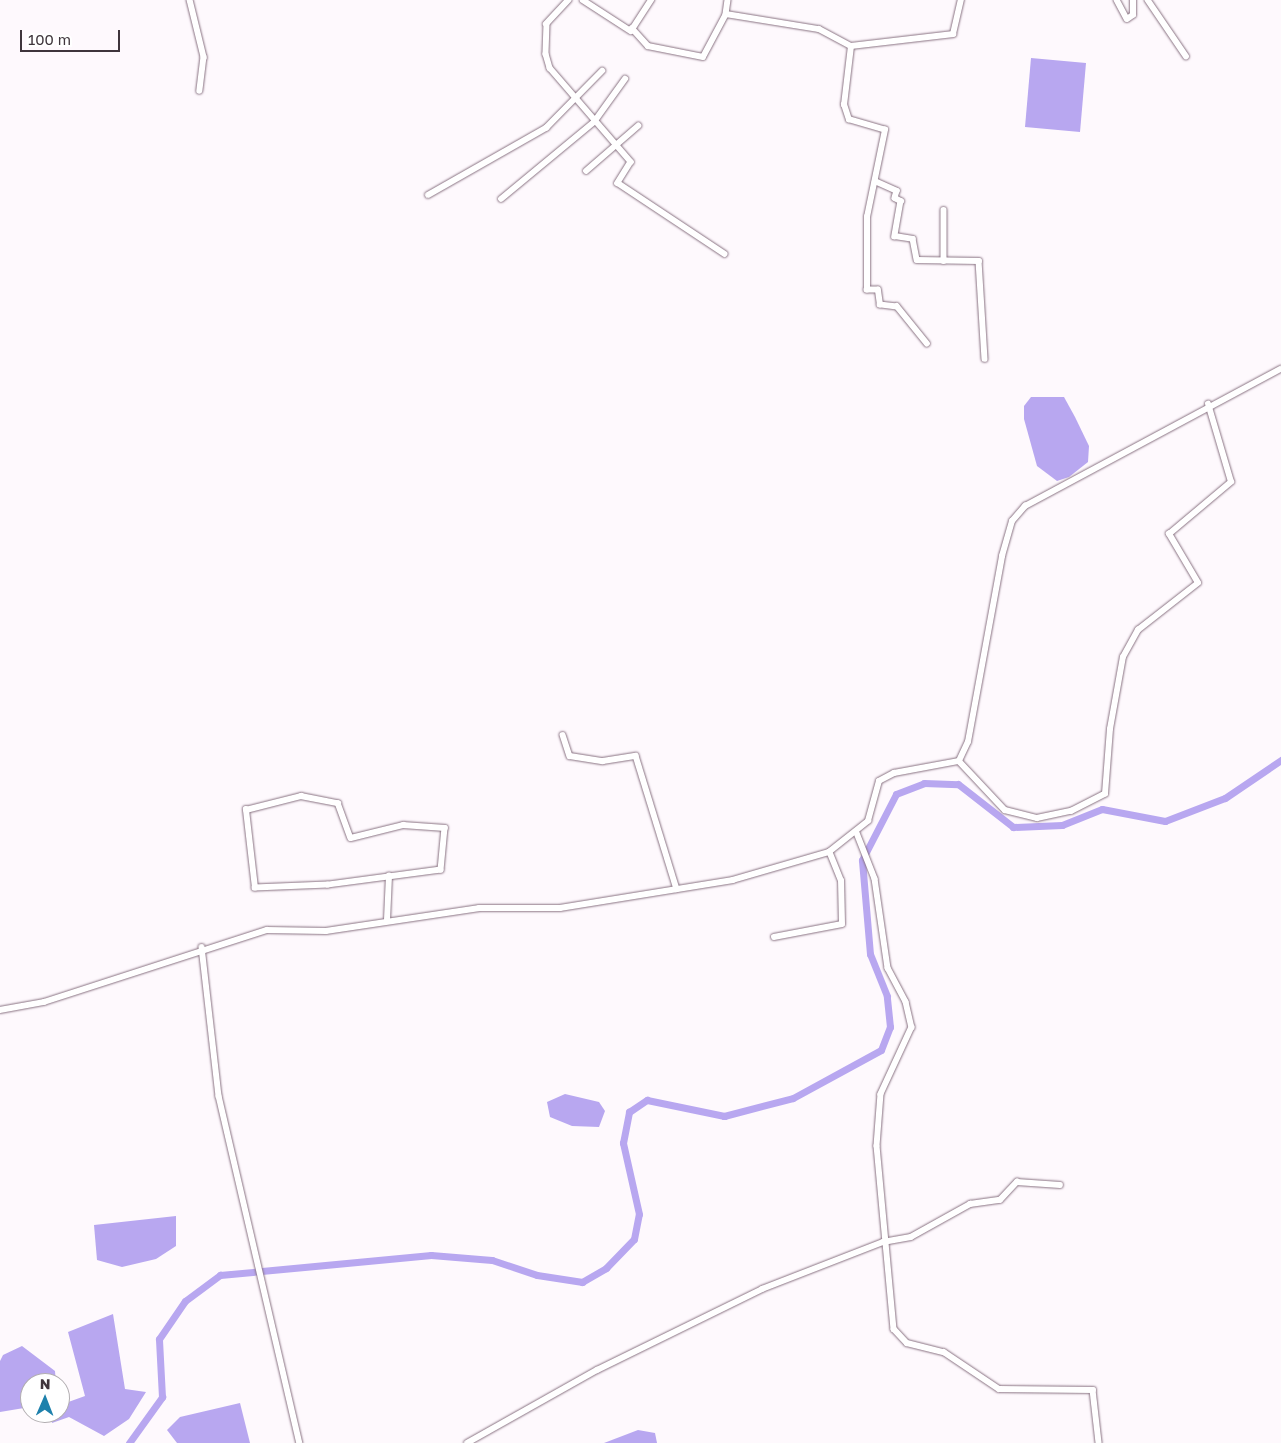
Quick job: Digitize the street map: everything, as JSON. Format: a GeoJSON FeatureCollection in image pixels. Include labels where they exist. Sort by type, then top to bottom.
{"type":"FeatureCollection","features":[{"type":"Feature","properties":{"kind":"street"},"geometry":{"type":"LineString","coordinates":[[190,0],[204,57],[200,91]]}},
{"type":"Feature","properties":{"kind":"street"},"geometry":{"type":"LineString","coordinates":[[569,0],[547,24],[546,54],[550,68],[616,148],[632,162],[618,183],[725,254]]}},
{"type":"Feature","properties":{"kind":"street"},"geometry":{"type":"LineString","coordinates":[[583,0],[632,28],[648,46],[703,57],[726,14],[728,0]]}},
{"type":"Feature","properties":{"kind":"street"},"geometry":{"type":"LineString","coordinates":[[632,28],[652,0]]}},
{"type":"Feature","properties":{"kind":"street"},"geometry":{"type":"LineString","coordinates":[[726,14],[819,29],[851,46],[953,34],[961,0]]}},
{"type":"Feature","properties":{"kind":"street"},"geometry":{"type":"LineString","coordinates":[[1117,0],[1127,19],[1133,15],[1132,0]]}},
{"type":"Feature","properties":{"kind":"street"},"geometry":{"type":"LineString","coordinates":[[1148,0],[1186,56]]}},
{"type":"Feature","properties":{"kind":"street"},"geometry":{"type":"LineString","coordinates":[[851,46],[844,105],[848,120],[885,130],[867,217],[867,290],[878,290],[880,305],[897,307],[927,344]]}},
{"type":"Feature","properties":{"kind":"street"},"geometry":{"type":"LineString","coordinates":[[428,195],[546,128],[577,101],[602,71]]}},
{"type":"Feature","properties":{"kind":"street"},"geometry":{"type":"LineString","coordinates":[[501,199],[594,122],[625,78]]}},
{"type":"Feature","properties":{"kind":"street"},"geometry":{"type":"LineString","coordinates":[[586,171],[616,148],[638,126]]}},
{"type":"Feature","properties":{"kind":"street"},"geometry":{"type":"LineString","coordinates":[[875,181],[897,191],[895,198],[901,201],[895,236],[913,239],[916,260],[979,261],[985,359]]}},
{"type":"Feature","properties":{"kind":"street"},"geometry":{"type":"LineString","coordinates":[[944,210],[944,261]]}},
{"type":"Feature","properties":{"kind":"street"},"geometry":{"type":"LineString","coordinates":[[959,761],[968,742],[1012,521],[1025,506],[1208,404],[1281,369]]}},
{"type":"Feature","properties":{"kind":"street"},"geometry":{"type":"LineString","coordinates":[[959,761],[1005,810],[1037,818],[1071,811],[1105,794],[1110,729],[1123,657],[1138,630],[1198,583],[1169,534],[1231,482],[1208,404]]}},
{"type":"Feature","properties":{"kind":"street"},"geometry":{"type":"LineString","coordinates":[[563,735],[570,756],[603,761],[636,756],[677,889]]}},
{"type":"Feature","properties":{"kind":"street"},"geometry":{"type":"LineString","coordinates":[[0,1010],[44,1002],[202,947],[267,930],[326,931],[387,920],[479,908],[560,908],[733,880],[829,852],[858,835],[868,821],[879,781],[894,773],[959,761]]}},
{"type":"Feature","properties":{"kind":"street"},"geometry":{"type":"LineString","coordinates":[[301,796],[338,803],[352,838],[403,825],[445,828],[441,870],[389,876],[255,888],[246,810],[301,796]]}},
{"type":"Feature","properties":{"kind":"street"},"geometry":{"type":"LineString","coordinates":[[858,835],[872,871],[888,968],[906,1002],[912,1027],[881,1094],[876,1146],[882,1242],[890,1266],[894,1330],[908,1343],[944,1352],[1000,1389],[1093,1390],[1099,1443]]}},
{"type":"Feature","properties":{"kind":"street"},"geometry":{"type":"LineString","coordinates":[[774,937],[842,924],[841,881],[829,852]]}},
{"type":"Feature","properties":{"kind":"street"},"geometry":{"type":"LineString","coordinates":[[387,920],[389,876]]}},
{"type":"Feature","properties":{"kind":"street"},"geometry":{"type":"LineString","coordinates":[[202,947],[219,1096],[251,1243],[265,1292],[300,1443]]}},
{"type":"Feature","properties":{"kind":"street"},"geometry":{"type":"LineString","coordinates":[[467,1443],[684,1325],[791,1276],[882,1242],[911,1237],[970,1204],[1000,1200],[1016,1182],[1060,1185]]}},
{"type":"Feature","properties":{"kind":"shaded area"},"geometry":{"type":"Polygon","coordinates":[[[1031,58],[1086,63],[1080,132],[1025,127],[1031,58]]]}},
{"type":"Feature","properties":{"kind":"shaded area"},"geometry":{"type":"Polygon","coordinates":[[[1031,397],[1064,397],[1089,446],[1088,462],[1069,477],[1057,481],[1037,466],[1024,419],[1024,406],[1031,397]]]}},
{"type":"Feature","properties":{"kind":"shaded area"},"geometry":{"type":"Polygon","coordinates":[[[565,1094],[599,1102],[605,1111],[599,1127],[572,1126],[550,1117],[547,1102],[565,1094]]]}},
{"type":"Feature","properties":{"kind":"shaded area"},"geometry":{"type":"Polygon","coordinates":[[[176,1216],[176,1246],[156,1259],[122,1267],[97,1260],[94,1225],[176,1216]]]}},
{"type":"Feature","properties":{"kind":"shaded area"},"geometry":{"type":"Polygon","coordinates":[[[113,1314],[125,1389],[146,1392],[129,1419],[104,1436],[70,1418],[70,1401],[85,1396],[68,1332],[113,1314]]]}},
{"type":"Feature","properties":{"kind":"shaded area"},"geometry":{"type":"Polygon","coordinates":[[[22,1346],[55,1373],[20,1373],[20,1409],[0,1412],[0,1361],[3,1355],[22,1346]]]}},
{"type":"Feature","properties":{"kind":"shaded area"},"geometry":{"type":"Polygon","coordinates":[[[240,1403],[250,1443],[177,1443],[167,1430],[180,1417],[240,1403]]]}},
{"type":"Feature","properties":{"kind":"shaded area"},"geometry":{"type":"Polygon","coordinates":[[[638,1430],[655,1433],[657,1443],[604,1443],[638,1430]]]}},
{"type":"Feature","properties":{"kind":"waterway"},"geometry":{"type":"LineString","coordinates":[[129,1443],[162,1397],[159,1339],[185,1301],[220,1275],[431,1255],[492,1260],[537,1275],[582,1282],[606,1268],[634,1239],[639,1214],[623,1143],[629,1112],[647,1100],[724,1116],[793,1098],[881,1050],[890,1027],[887,996],[870,954],[862,860],[896,794],[924,783],[958,784],[1013,827],[1062,825],[1102,809],[1165,821],[1225,798],[1281,760]]}}]}
